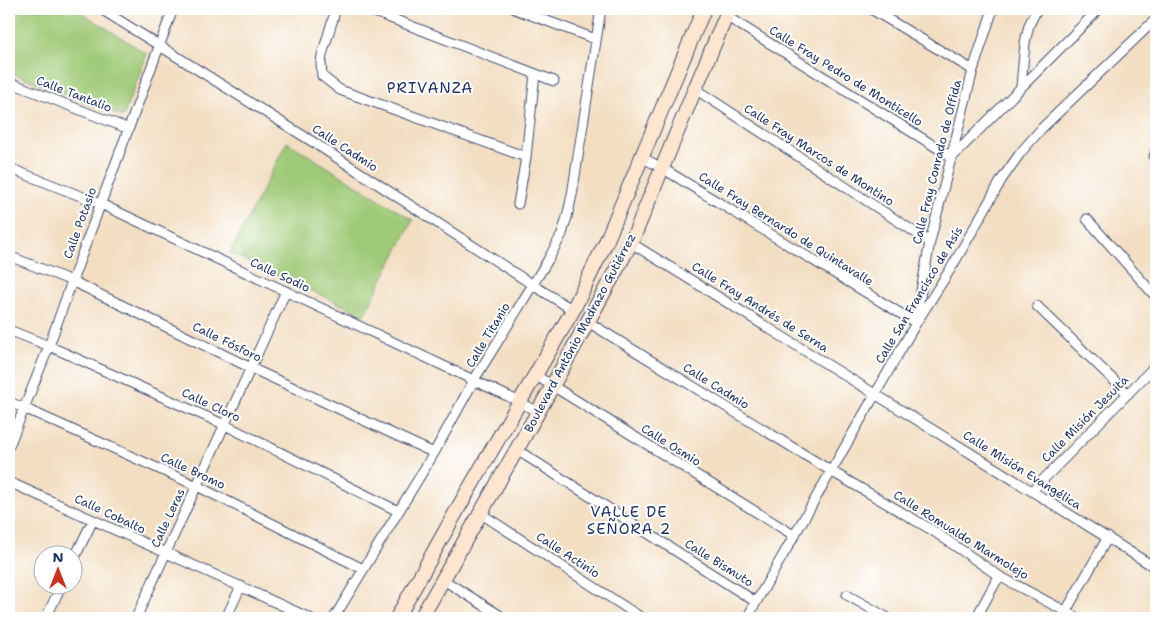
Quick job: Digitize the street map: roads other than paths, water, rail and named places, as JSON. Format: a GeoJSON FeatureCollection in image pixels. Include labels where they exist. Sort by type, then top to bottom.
{"type":"FeatureCollection","features":[{"type":"Feature","properties":{"kind":"street","name":"Calle Cadmio"},"geometry":{"type":"LineString","coordinates":[[101,9],[313,142],[573,310]]}},
{"type":"Feature","properties":{"kind":"street","name":"Calle Potasio"},"geometry":{"type":"LineString","coordinates":[[9,446],[49,346],[173,9]]}},
{"type":"Feature","properties":{"kind":"street"},"geometry":{"type":"LineString","coordinates":[[336,9],[321,63],[322,76],[332,85],[340,90],[526,157]]}},
{"type":"Feature","properties":{"kind":"street"},"geometry":{"type":"LineString","coordinates":[[515,9],[595,39]]}},
{"type":"Feature","properties":{"kind":"street","name":"Calle Titanio"},"geometry":{"type":"LineString","coordinates":[[334,618],[434,453],[474,380],[562,234],[575,179],[601,9]]}},
{"type":"Feature","properties":{"kind":"street","name":"Boulevard Antônio Madrazo Gutiérrez"},"geometry":{"type":"LineString","coordinates":[[397,618],[573,310],[606,242],[643,158],[704,9]]}},
{"type":"Feature","properties":{"kind":"street"},"geometry":{"type":"LineString","coordinates":[[871,9],[973,70]]}},
{"type":"Feature","properties":{"kind":"street","name":"Calle Fray Conrado de Offida"},"geometry":{"type":"LineString","coordinates":[[916,324],[930,242],[973,70],[993,9]]}},
{"type":"Feature","properties":{"kind":"street"},"geometry":{"type":"LineString","coordinates":[[1021,86],[1025,43],[1037,9]]}},
{"type":"Feature","properties":{"kind":"street"},"geometry":{"type":"LineString","coordinates":[[952,156],[1099,9]]}},
{"type":"Feature","properties":{"kind":"street"},"geometry":{"type":"LineString","coordinates":[[374,10],[554,81]]}},
{"type":"Feature","properties":{"kind":"street","name":"Boulevard Antônio Madrazo Gutiérrez"},"geometry":{"type":"LineString","coordinates":[[421,618],[517,450],[631,243],[728,12]]}},
{"type":"Feature","properties":{"kind":"street","name":"Calle Fray Pedro de Monticello"},"geometry":{"type":"LineString","coordinates":[[728,12],[952,156]]}},
{"type":"Feature","properties":{"kind":"street","name":"Calle San Francisco de Asís"},"geometry":{"type":"LineString","coordinates":[[747,618],[916,324],[953,265],[1002,180],[1021,152],[1042,128],[1156,19]]}},
{"type":"Feature","properties":{"kind":"street"},"geometry":{"type":"LineString","coordinates":[[518,204],[526,157],[535,74]]}},
{"type":"Feature","properties":{"kind":"street","name":"Calle Tantalio"},"geometry":{"type":"LineString","coordinates":[[9,82],[130,129]]}},
{"type":"Feature","properties":{"kind":"street","name":"Calle Fray Marcos de Montino"},"geometry":{"type":"LineString","coordinates":[[695,89],[930,242]]}},
{"type":"Feature","properties":{"kind":"street"},"geometry":{"type":"LineString","coordinates":[[1156,150],[1154,157],[1156,161]]}},
{"type":"Feature","properties":{"kind":"street","name":"Calle Fray Bernardo de Quintavalle"},"geometry":{"type":"LineString","coordinates":[[643,158],[916,324]]}},
{"type":"Feature","properties":{"kind":"street","name":"Calle Sodio"},"geometry":{"type":"LineString","coordinates":[[9,168],[100,204],[538,412]]}},
{"type":"Feature","properties":{"kind":"street"},"geometry":{"type":"LineString","coordinates":[[1087,219],[1156,297]]}},
{"type":"Feature","properties":{"kind":"street","name":"Calle Fray Andrés de Serna"},"geometry":{"type":"LineString","coordinates":[[631,243],[875,394]]}},
{"type":"Feature","properties":{"kind":"street","name":"Calle Fósforo"},"geometry":{"type":"LineString","coordinates":[[9,256],[72,281],[251,368],[434,453]]}},
{"type":"Feature","properties":{"kind":"street","name":"Calle Leras"},"geometry":{"type":"LineString","coordinates":[[136,618],[286,291]]}},
{"type":"Feature","properties":{"kind":"street"},"geometry":{"type":"LineString","coordinates":[[1037,306],[1128,394]]}},
{"type":"Feature","properties":{"kind":"street","name":"Calle Cadmio"},"geometry":{"type":"LineString","coordinates":[[588,322],[831,471]]}},
{"type":"Feature","properties":{"kind":"street","name":"Calle Cloro"},"geometry":{"type":"LineString","coordinates":[[9,330],[225,425],[398,511]]}},
{"type":"Feature","properties":{"kind":"street","name":"Calle Misión Jesuita"},"geometry":{"type":"LineString","coordinates":[[1032,491],[1156,365]]}},
{"type":"Feature","properties":{"kind":"street","name":"Calle Osmio"},"geometry":{"type":"LineString","coordinates":[[535,375],[795,536]]}},
{"type":"Feature","properties":{"kind":"street","name":"Calle Misión Evangélica"},"geometry":{"type":"LineString","coordinates":[[875,394],[1156,568]]}},
{"type":"Feature","properties":{"kind":"street","name":"Calle Bromo"},"geometry":{"type":"LineString","coordinates":[[9,402],[197,486],[363,569]]}},
{"type":"Feature","properties":{"kind":"street","name":"Calle Bismuto"},"geometry":{"type":"LineString","coordinates":[[517,450],[756,602]]}},
{"type":"Feature","properties":{"kind":"street","name":"Calle Romualdo Marmolejo"},"geometry":{"type":"LineString","coordinates":[[831,471],[932,530],[999,576],[1064,615],[1078,618]]}},
{"type":"Feature","properties":{"kind":"street","name":"Calle Cobalto"},"geometry":{"type":"LineString","coordinates":[[9,482],[310,618]]}},
{"type":"Feature","properties":{"kind":"street","name":"Calle Actinio"},"geometry":{"type":"LineString","coordinates":[[480,513],[642,618]]}},
{"type":"Feature","properties":{"kind":"street"},"geometry":{"type":"LineString","coordinates":[[81,544],[93,520]]}},
{"type":"Feature","properties":{"kind":"street"},"geometry":{"type":"LineString","coordinates":[[1064,615],[1108,537]]}},
{"type":"Feature","properties":{"kind":"street"},"geometry":{"type":"LineString","coordinates":[[976,618],[999,576]]}},
{"type":"Feature","properties":{"kind":"street"},"geometry":{"type":"LineString","coordinates":[[442,579],[504,618]]}},
{"type":"Feature","properties":{"kind":"street"},"geometry":{"type":"LineString","coordinates":[[226,618],[241,586]]}},
{"type":"Feature","properties":{"kind":"street"},"geometry":{"type":"LineString","coordinates":[[46,618],[57,594]]}},
{"type":"Feature","properties":{"kind":"street"},"geometry":{"type":"LineString","coordinates":[[847,595],[888,618]]}},
{"type":"Feature","properties":{"kind":"district","name":"PRIVANZA"},"geometry":{"type":"Point","coordinates":[430,88]}},
{"type":"Feature","properties":{"kind":"district","name":"VALLE DE SEÑORA 2"},"geometry":{"type":"Point","coordinates":[629,520]}}]}
